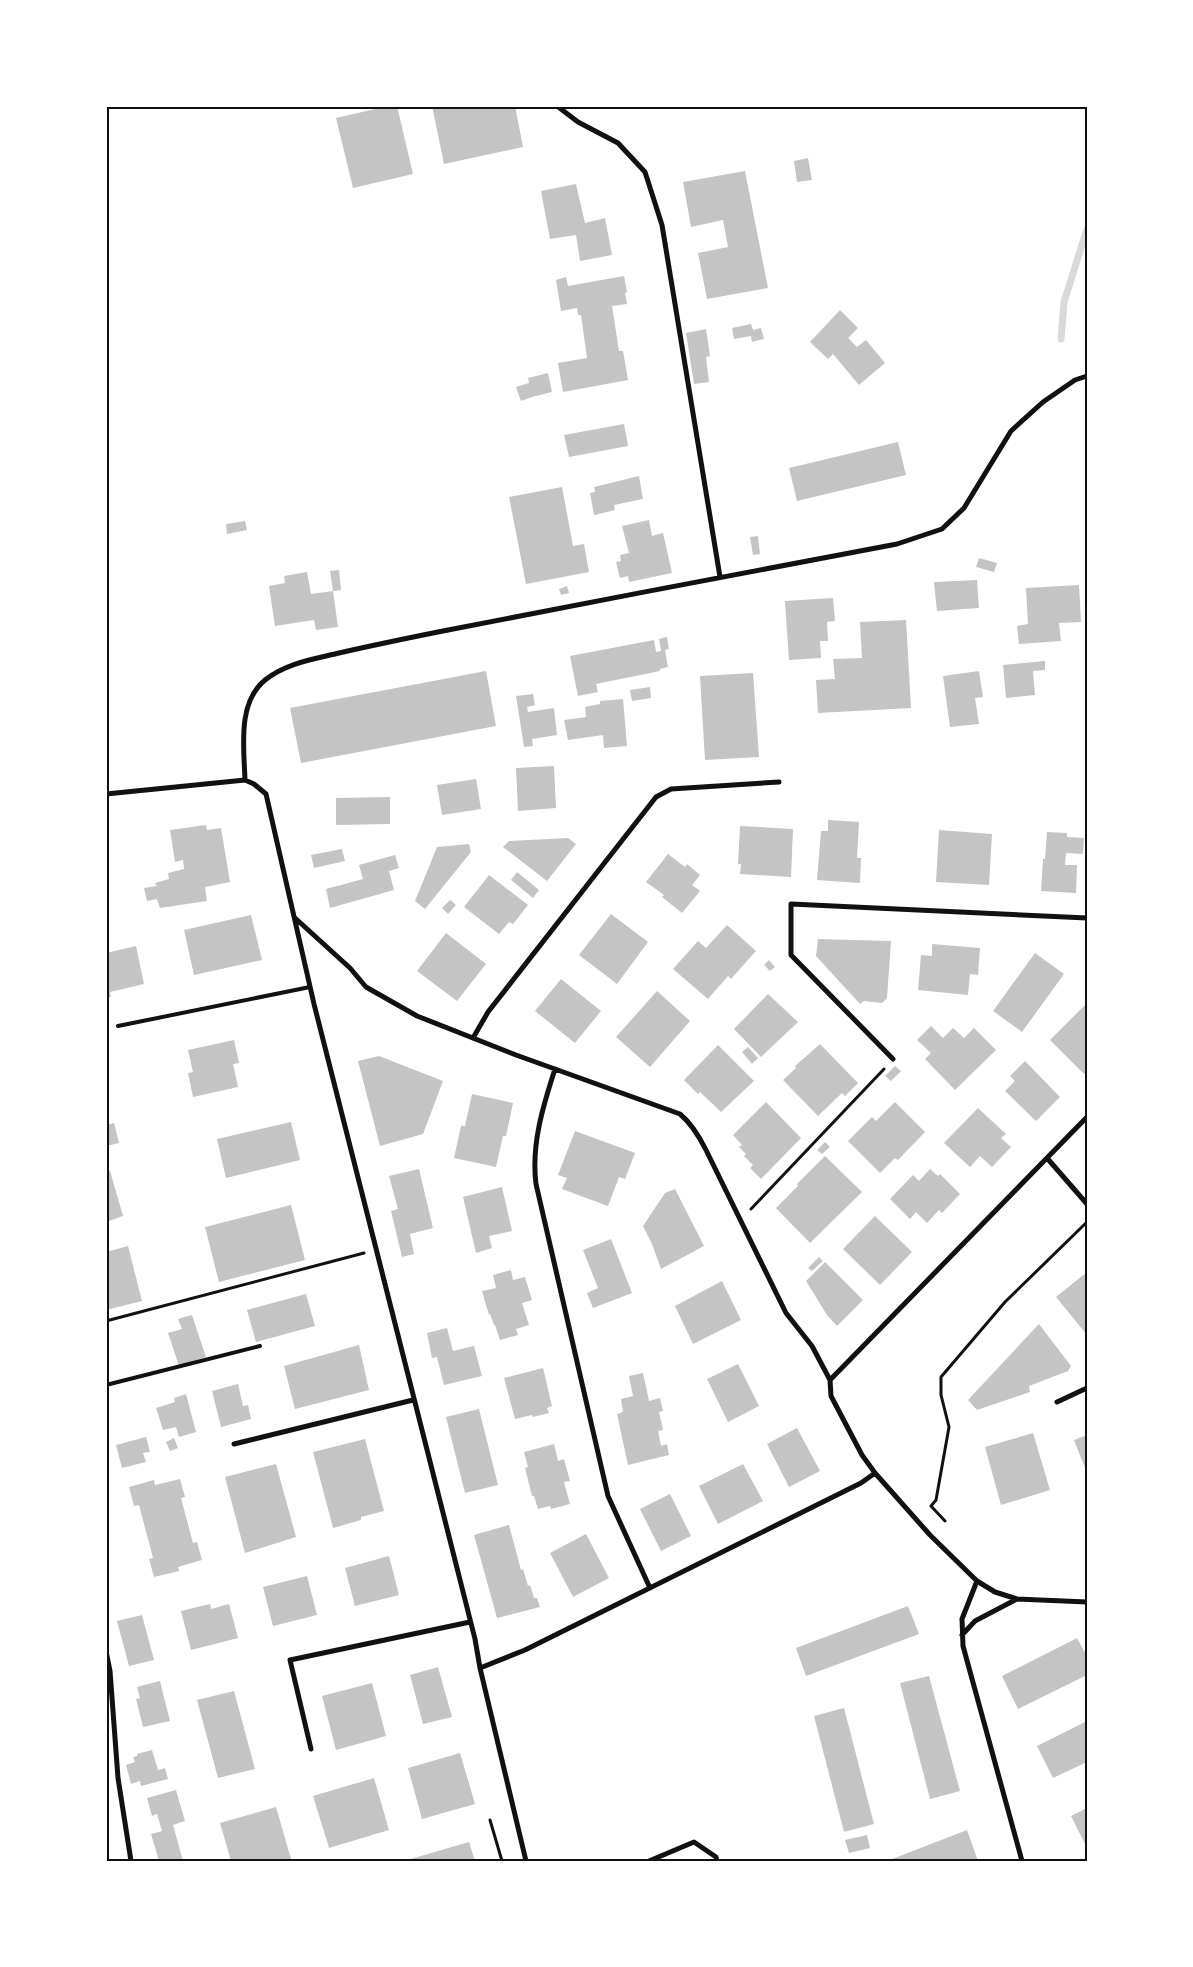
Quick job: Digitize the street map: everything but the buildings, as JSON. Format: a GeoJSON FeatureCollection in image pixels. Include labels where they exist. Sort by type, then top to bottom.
{"type":"FeatureCollection","features":[{"type":"Feature","properties":{"kind":"street"},"geometry":{"type":"LineString","coordinates":[[557,106],[578,122],[618,143],[645,172],[662,225],[720,578]]}},
{"type":"Feature","properties":{"kind":"street"},"geometry":{"type":"LineString","coordinates":[[245,780],[245,725],[247,708],[254,693],[265,681],[282,668],[357,649],[564,606],[897,544],[942,529],[964,508],[1010,432],[1043,402],[1075,380],[1087,376]]}},
{"type":"Feature","properties":{"kind":"street"},"geometry":{"type":"LineString","coordinates":[[106,794],[245,780],[262,789],[267,798],[310,988],[470,1622],[526,1861]]}},
{"type":"Feature","properties":{"kind":"street"},"geometry":{"type":"LineString","coordinates":[[473,1038],[488,1012],[656,797],[670,789],[779,782]]}},
{"type":"Feature","properties":{"kind":"street"},"geometry":{"type":"LineString","coordinates":[[893,1060],[792,955],[791,904],[1087,918]]}},
{"type":"Feature","properties":{"kind":"street"},"geometry":{"type":"LineString","coordinates":[[295,918],[350,968],[366,987],[416,1016],[684,1117],[697,1132],[786,1314],[812,1346],[830,1380],[831,1396],[862,1455],[875,1473],[930,1535],[977,1581],[995,1592],[1017,1599],[1087,1602]]}},
{"type":"Feature","properties":{"kind":"street"},"geometry":{"type":"LineString","coordinates":[[556,1069],[547,1095],[535,1150],[536,1184],[608,1496],[650,1588]]}},
{"type":"Feature","properties":{"kind":"street"},"geometry":{"type":"LineString","coordinates":[[830,1380],[1087,1117]]}},
{"type":"Feature","properties":{"kind":"street"},"geometry":{"type":"LineString","coordinates":[[1047,1158],[1087,1204]]}},
{"type":"Feature","properties":{"kind":"street"},"geometry":{"type":"LineString","coordinates":[[1057,1402],[1087,1388]]}},
{"type":"Feature","properties":{"kind":"street"},"geometry":{"type":"LineString","coordinates":[[234,1444],[413,1400]]}},
{"type":"Feature","properties":{"kind":"street"},"geometry":{"type":"LineString","coordinates":[[480,1668],[525,1650],[861,1483],[875,1473]]}},
{"type":"Feature","properties":{"kind":"street"},"geometry":{"type":"LineString","coordinates":[[977,1581],[962,1618],[965,1655],[1022,1861]]}},
{"type":"Feature","properties":{"kind":"street"},"geometry":{"type":"LineString","coordinates":[[962,1635],[975,1622],[1017,1599]]}},
{"type":"Feature","properties":{"kind":"street"},"geometry":{"type":"LineString","coordinates":[[311,1749],[290,1660],[470,1622]]}},
{"type":"Feature","properties":{"kind":"street"},"geometry":{"type":"LineString","coordinates":[[106,1651],[110,1671],[118,1778],[131,1861]]}},
{"type":"Feature","properties":{"kind":"street"},"geometry":{"type":"LineString","coordinates":[[649,1861],[694,1842],[716,1857],[717,1861]]}},
{"type":"Feature","properties":{"kind":"lane"},"geometry":{"type":"LineString","coordinates":[[118,1026],[310,988]]}},
{"type":"Feature","properties":{"kind":"lane"},"geometry":{"type":"LineString","coordinates":[[106,1385],[260,1346]]}},
{"type":"Feature","properties":{"kind":"path"},"geometry":{"type":"LineString","coordinates":[[738,1216],[754,1207],[893,1060]]}},
{"type":"Feature","properties":{"kind":"path"},"geometry":{"type":"LineString","coordinates":[[945,1520],[931,1506],[936,1500],[949,1428],[941,1395],[940,1377],[1006,1302],[1087,1222]]}},
{"type":"Feature","properties":{"kind":"path"},"geometry":{"type":"LineString","coordinates":[[106,1320],[360,1254]]}},
{"type":"Feature","properties":{"kind":"path"},"geometry":{"type":"LineString","coordinates":[[490,1820],[502,1861]]}},
{"type":"Feature","properties":{"kind":"waterway"},"geometry":{"type":"LineString","coordinates":[[1061,339],[1064,302],[1087,229]]}}]}
